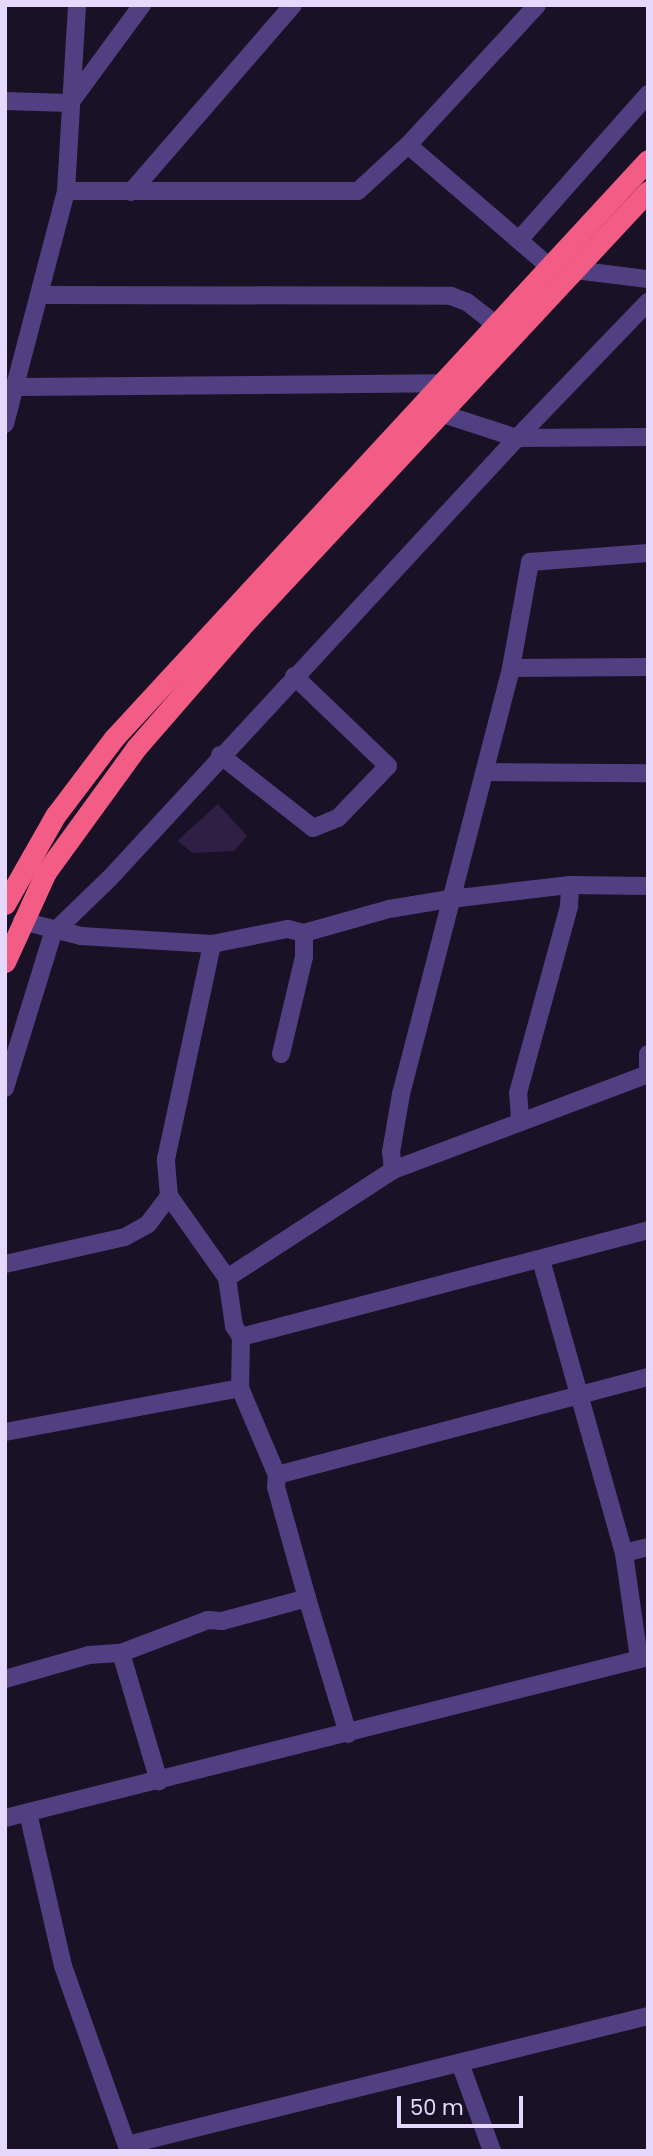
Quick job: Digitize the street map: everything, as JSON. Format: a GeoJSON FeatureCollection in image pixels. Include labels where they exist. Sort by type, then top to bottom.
{"type":"FeatureCollection","features":[{"type":"Feature","properties":{"kind":"highway"},"geometry":{"type":"LineString","coordinates":[[5,904],[55,816],[114,737],[494,323],[550,267],[648,160]]}},
{"type":"Feature","properties":{"kind":"highway"},"geometry":{"type":"LineString","coordinates":[[5,962],[46,872],[136,748],[440,414],[579,270],[648,191]]}},
{"type":"Feature","properties":{"kind":"street"},"geometry":{"type":"LineString","coordinates":[[6,418],[18,387],[65,191],[77,5]]}},
{"type":"Feature","properties":{"kind":"street"},"geometry":{"type":"LineString","coordinates":[[70,103],[142,5]]}},
{"type":"Feature","properties":{"kind":"street"},"geometry":{"type":"LineString","coordinates":[[131,192],[293,5]]}},
{"type":"Feature","properties":{"kind":"street"},"geometry":{"type":"LineString","coordinates":[[65,191],[358,191],[408,145],[537,5]]}},
{"type":"Feature","properties":{"kind":"street"},"geometry":{"type":"LineString","coordinates":[[519,240],[648,94]]}},
{"type":"Feature","properties":{"kind":"street"},"geometry":{"type":"LineString","coordinates":[[5,101],[70,103]]}},
{"type":"Feature","properties":{"kind":"street"},"geometry":{"type":"LineString","coordinates":[[408,145],[550,267],[648,279]]}},
{"type":"Feature","properties":{"kind":"street"},"geometry":{"type":"LineString","coordinates":[[41,295],[451,296],[467,302],[494,323]]}},
{"type":"Feature","properties":{"kind":"street"},"geometry":{"type":"LineString","coordinates":[[5,1088],[53,933],[648,302]]}},
{"type":"Feature","properties":{"kind":"street"},"geometry":{"type":"LineString","coordinates":[[18,387],[441,383]]}},
{"type":"Feature","properties":{"kind":"street"},"geometry":{"type":"LineString","coordinates":[[440,414],[517,438],[648,437]]}},
{"type":"Feature","properties":{"kind":"street"},"geometry":{"type":"LineString","coordinates":[[393,1170],[391,1152],[401,1094],[511,668],[530,562],[648,553]]}},
{"type":"Feature","properties":{"kind":"street"},"geometry":{"type":"LineString","coordinates":[[511,668],[648,667]]}},
{"type":"Feature","properties":{"kind":"street"},"geometry":{"type":"LineString","coordinates":[[220,755],[313,828],[338,818],[388,766],[294,676]]}},
{"type":"Feature","properties":{"kind":"street"},"geometry":{"type":"LineString","coordinates":[[485,772],[648,773]]}},
{"type":"Feature","properties":{"kind":"street"},"geometry":{"type":"LineString","coordinates":[[22,921],[53,933],[212,944],[288,929],[304,933],[389,909],[450,900],[570,885],[648,886]]}},
{"type":"Feature","properties":{"kind":"street"},"geometry":{"type":"LineString","coordinates":[[520,1119],[518,1093],[569,906],[570,885]]}},
{"type":"Feature","properties":{"kind":"street"},"geometry":{"type":"LineString","coordinates":[[281,1054],[303,957],[304,933]]}},
{"type":"Feature","properties":{"kind":"street"},"geometry":{"type":"LineString","coordinates":[[212,944],[166,1160],[169,1196],[227,1278],[234,1326],[241,1337],[240,1388],[277,1475],[276,1487],[348,1734]]}},
{"type":"Feature","properties":{"kind":"street"},"geometry":{"type":"LineString","coordinates":[[648,1054],[648,1066]]}},
{"type":"Feature","properties":{"kind":"street"},"geometry":{"type":"LineString","coordinates":[[227,1278],[393,1170],[520,1119],[648,1074]]}},
{"type":"Feature","properties":{"kind":"street"},"geometry":{"type":"LineString","coordinates":[[5,1264],[125,1237],[148,1224],[169,1196]]}},
{"type":"Feature","properties":{"kind":"street"},"geometry":{"type":"LineString","coordinates":[[241,1337],[648,1230]]}},
{"type":"Feature","properties":{"kind":"street"},"geometry":{"type":"LineString","coordinates":[[5,1818],[644,1658],[624,1553],[541,1260]]}},
{"type":"Feature","properties":{"kind":"street"},"geometry":{"type":"LineString","coordinates":[[277,1475],[648,1377]]}},
{"type":"Feature","properties":{"kind":"street"},"geometry":{"type":"LineString","coordinates":[[5,1432],[240,1388]]}},
{"type":"Feature","properties":{"kind":"street"},"geometry":{"type":"LineString","coordinates":[[624,1553],[648,1547]]}},
{"type":"Feature","properties":{"kind":"street"},"geometry":{"type":"LineString","coordinates":[[5,1679],[89,1655],[121,1653],[208,1620],[222,1621],[307,1598]]}},
{"type":"Feature","properties":{"kind":"street"},"geometry":{"type":"LineString","coordinates":[[121,1653],[159,1781]]}},
{"type":"Feature","properties":{"kind":"street"},"geometry":{"type":"LineString","coordinates":[[27,1813],[63,1966],[128,2148],[648,2016]]}},
{"type":"Feature","properties":{"kind":"street"},"geometry":{"type":"LineString","coordinates":[[460,2063],[492,2151]]}},
{"type":"Feature","properties":{"kind":"building"},"geometry":{"type":"Polygon","coordinates":[[[218,804],[247,836],[234,851],[193,853],[177,841],[218,804]]]}}]}
